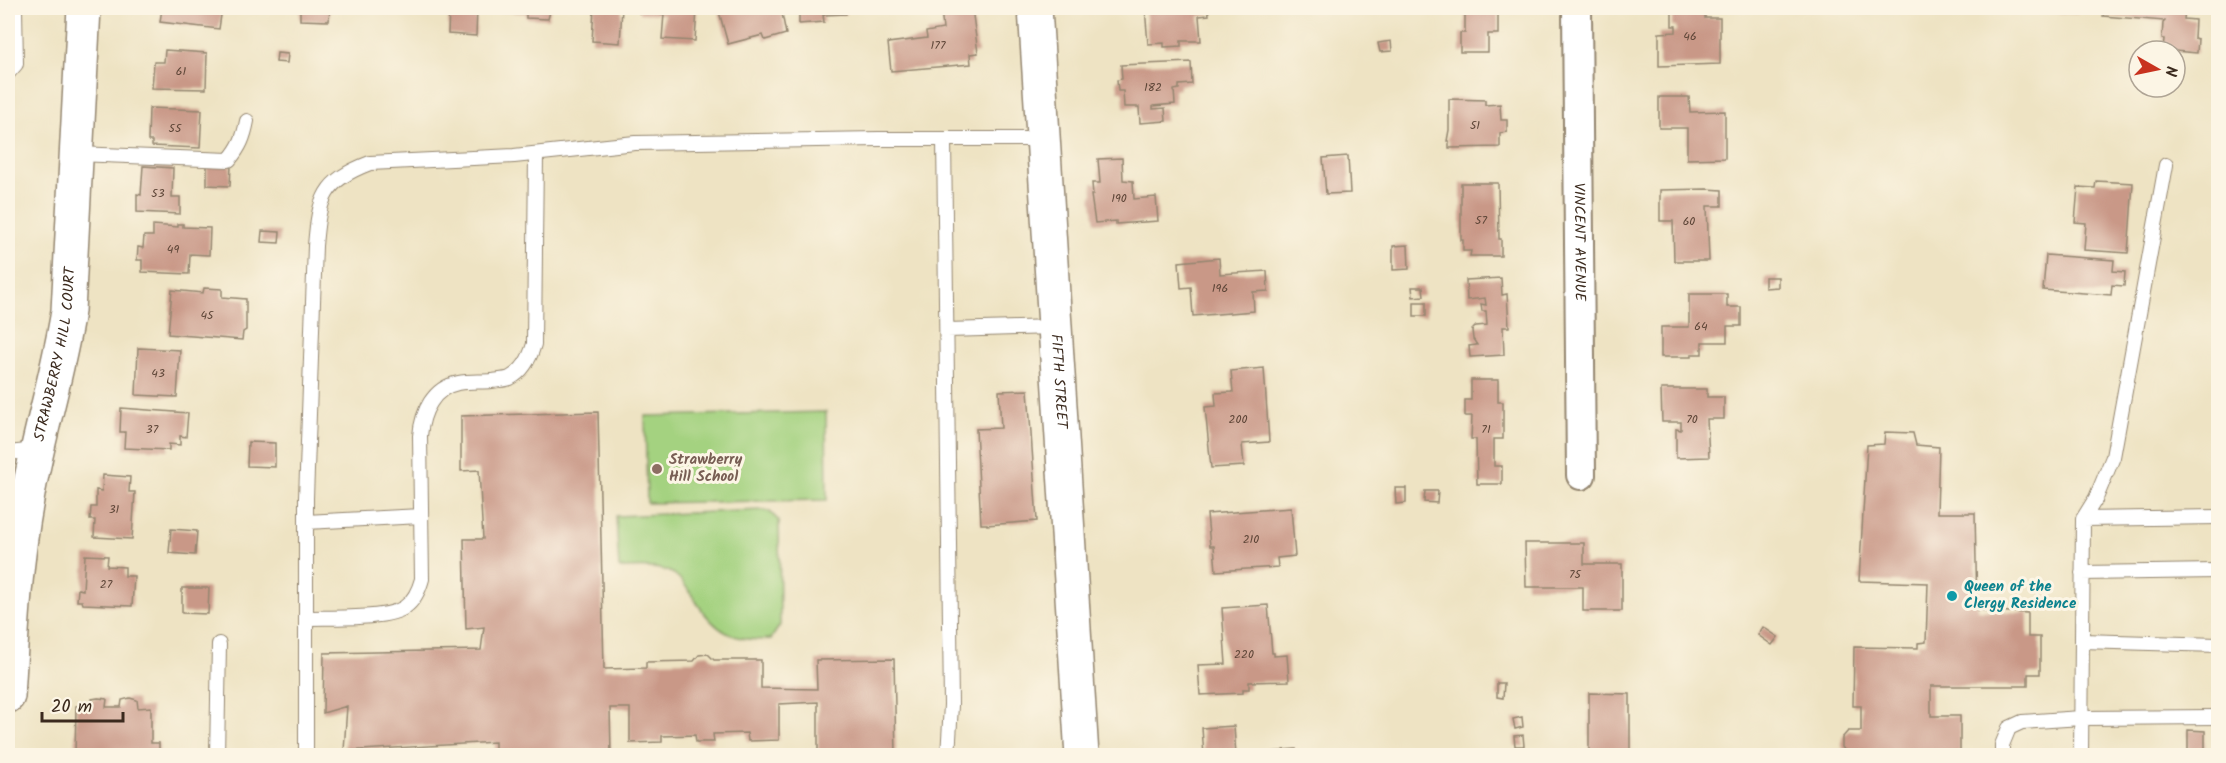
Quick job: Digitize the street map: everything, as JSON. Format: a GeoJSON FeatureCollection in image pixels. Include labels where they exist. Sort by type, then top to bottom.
{"type":"FeatureCollection","features":[{"type":"Feature","properties":{"kind":"street","name":"STRAWBERRY HILL COURT"},"geometry":{"type":"LineString","coordinates":[[8,696],[22,497],[22,451],[62,355],[68,311],[84,8]]}},
{"type":"Feature","properties":{"kind":"street","name":"FIFTH STREET"},"geometry":{"type":"LineString","coordinates":[[1035,8],[1082,756]]}},
{"type":"Feature","properties":{"kind":"street","name":"VINCENT AVENUE"},"geometry":{"type":"LineString","coordinates":[[1577,8],[1581,475]]}},
{"type":"Feature","properties":{"kind":"lane"},"geometry":{"type":"LineString","coordinates":[[8,72],[16,64],[15,8]]}},
{"type":"Feature","properties":{"kind":"lane"},"geometry":{"type":"LineString","coordinates":[[77,154],[229,159],[244,138],[247,121]]}},
{"type":"Feature","properties":{"kind":"lane"},"geometry":{"type":"LineString","coordinates":[[944,139],[951,705],[948,756]]}},
{"type":"Feature","properties":{"kind":"lane"},"geometry":{"type":"LineString","coordinates":[[306,756],[306,522],[315,246],[318,216],[327,189],[349,171],[370,163],[536,154],[635,143],[1043,139]]}},
{"type":"Feature","properties":{"kind":"lane"},"geometry":{"type":"LineString","coordinates":[[306,618],[388,615],[405,608],[419,592],[422,579],[421,429],[428,405],[441,389],[458,383],[509,379],[530,358],[534,344],[536,154]]}},
{"type":"Feature","properties":{"kind":"lane"},"geometry":{"type":"LineString","coordinates":[[2081,756],[2083,519],[2096,498],[2113,457],[2166,165]]}},
{"type":"Feature","properties":{"kind":"lane"},"geometry":{"type":"LineString","coordinates":[[946,330],[1054,327]]}},
{"type":"Feature","properties":{"kind":"lane"},"geometry":{"type":"LineString","coordinates":[[306,522],[421,516]]}},
{"type":"Feature","properties":{"kind":"lane"},"geometry":{"type":"LineString","coordinates":[[2083,519],[2218,517]]}},
{"type":"Feature","properties":{"kind":"lane"},"geometry":{"type":"LineString","coordinates":[[2082,573],[2218,572]]}},
{"type":"Feature","properties":{"kind":"lane"},"geometry":{"type":"LineString","coordinates":[[2082,641],[2218,645]]}},
{"type":"Feature","properties":{"kind":"lane"},"geometry":{"type":"LineString","coordinates":[[217,756],[219,644]]}},
{"type":"Feature","properties":{"kind":"lane"},"geometry":{"type":"LineString","coordinates":[[2002,756],[2002,746],[2008,728],[2022,722],[2081,718],[2218,717]]}},
{"type":"Feature","properties":{"kind":"green space"},"geometry":{"type":"Polygon","coordinates":[[[826,412],[827,500],[647,503],[645,416],[826,412]]]}},
{"type":"Feature","properties":{"kind":"green space"},"geometry":{"type":"Polygon","coordinates":[[[763,510],[770,512],[779,521],[780,625],[771,639],[746,639],[726,633],[702,611],[680,579],[668,571],[619,568],[616,516],[763,510]]]}},
{"type":"Feature","properties":{"kind":"building"},"geometry":{"type":"Polygon","coordinates":[[[162,8],[222,8],[219,29],[160,22],[162,8]]]}},
{"type":"Feature","properties":{"kind":"building"},"geometry":{"type":"Polygon","coordinates":[[[300,8],[330,8],[329,21],[300,20],[300,8]]]}},
{"type":"Feature","properties":{"kind":"building"},"geometry":{"type":"Polygon","coordinates":[[[449,8],[477,8],[476,36],[448,34],[449,8]]]}},
{"type":"Feature","properties":{"kind":"building"},"geometry":{"type":"Polygon","coordinates":[[[489,8],[551,8],[548,19],[526,18],[526,13],[489,11],[489,8]]]}},
{"type":"Feature","properties":{"kind":"building"},"geometry":{"type":"Polygon","coordinates":[[[594,8],[622,8],[620,43],[592,41],[594,8]]]}},
{"type":"Feature","properties":{"kind":"building"},"geometry":{"type":"Polygon","coordinates":[[[639,8],[697,8],[695,41],[662,39],[664,14],[639,13],[639,8]]]}},
{"type":"Feature","properties":{"kind":"building"},"geometry":{"type":"Polygon","coordinates":[[[718,8],[781,8],[786,34],[765,40],[763,35],[728,44],[718,8]]]}},
{"type":"Feature","properties":{"kind":"building"},"geometry":{"type":"Polygon","coordinates":[[[799,8],[845,8],[846,14],[823,15],[824,22],[799,24],[799,8]]]}},
{"type":"Feature","properties":{"kind":"building"},"geometry":{"type":"Polygon","coordinates":[[[941,8],[972,8],[978,53],[970,54],[971,64],[891,71],[888,43],[927,38],[926,32],[943,29],[941,8]]]}},
{"type":"Feature","properties":{"kind":"building"},"geometry":{"type":"Polygon","coordinates":[[[1145,8],[1208,8],[1209,15],[1199,16],[1201,41],[1181,41],[1181,46],[1164,47],[1164,43],[1148,44],[1145,8]]]}},
{"type":"Feature","properties":{"kind":"building"},"geometry":{"type":"Polygon","coordinates":[[[1465,8],[1498,8],[1498,34],[1488,34],[1488,52],[1460,52],[1460,33],[1465,33],[1465,8]]]}},
{"type":"Feature","properties":{"kind":"building"},"geometry":{"type":"Polygon","coordinates":[[[1672,8],[1705,8],[1705,18],[1720,18],[1720,64],[1659,66],[1659,33],[1676,32],[1676,26],[1672,26],[1672,8]]]}},
{"type":"Feature","properties":{"kind":"building"},"geometry":{"type":"Polygon","coordinates":[[[2016,8],[2078,8],[2077,14],[2016,8]]]}},
{"type":"Feature","properties":{"kind":"building"},"geometry":{"type":"Polygon","coordinates":[[[2104,8],[2185,8],[2184,19],[2195,20],[2194,38],[2198,39],[2197,53],[2187,52],[2187,39],[2162,39],[2165,21],[2103,16],[2104,8]]]}},
{"type":"Feature","properties":{"kind":"building"},"geometry":{"type":"Polygon","coordinates":[[[1391,41],[1392,51],[1380,52],[1378,43],[1391,41]]]}},
{"type":"Feature","properties":{"kind":"building"},"geometry":{"type":"Polygon","coordinates":[[[165,50],[207,53],[206,89],[152,88],[154,62],[164,62],[165,50]]]}},
{"type":"Feature","properties":{"kind":"building"},"geometry":{"type":"Polygon","coordinates":[[[277,53],[288,54],[287,63],[276,62],[277,53]]]}},
{"type":"Feature","properties":{"kind":"building"},"geometry":{"type":"Polygon","coordinates":[[[1191,62],[1192,84],[1179,85],[1179,89],[1174,90],[1175,104],[1153,106],[1153,109],[1165,108],[1166,121],[1140,123],[1139,107],[1124,107],[1123,91],[1118,91],[1117,80],[1122,79],[1121,65],[1191,62]]]}},
{"type":"Feature","properties":{"kind":"building"},"geometry":{"type":"Polygon","coordinates":[[[1659,97],[1689,97],[1690,112],[1725,111],[1725,158],[1687,159],[1687,128],[1659,128],[1659,97]]]}},
{"type":"Feature","properties":{"kind":"building"},"geometry":{"type":"Polygon","coordinates":[[[1449,99],[1485,100],[1485,105],[1500,104],[1501,120],[1507,120],[1507,132],[1500,133],[1500,147],[1449,148],[1449,141],[1447,141],[1449,99]]]}},
{"type":"Feature","properties":{"kind":"building"},"geometry":{"type":"Polygon","coordinates":[[[149,108],[202,110],[200,148],[152,146],[152,141],[148,141],[149,108]]]}},
{"type":"Feature","properties":{"kind":"building"},"geometry":{"type":"Polygon","coordinates":[[[1348,156],[1350,193],[1326,194],[1323,158],[1348,156]]]}},
{"type":"Feature","properties":{"kind":"building"},"geometry":{"type":"Polygon","coordinates":[[[1122,158],[1123,180],[1133,181],[1134,199],[1156,197],[1158,221],[1095,223],[1091,195],[1093,195],[1092,183],[1100,183],[1098,159],[1122,158]]]}},
{"type":"Feature","properties":{"kind":"building"},"geometry":{"type":"Polygon","coordinates":[[[207,165],[231,166],[230,186],[207,185],[207,165]]]}},
{"type":"Feature","properties":{"kind":"building"},"geometry":{"type":"Polygon","coordinates":[[[143,166],[173,168],[172,197],[180,197],[180,214],[137,212],[137,194],[141,195],[143,166]]]}},
{"type":"Feature","properties":{"kind":"building"},"geometry":{"type":"Polygon","coordinates":[[[2096,181],[2133,183],[2128,253],[2084,250],[2086,223],[2075,222],[2078,187],[2095,188],[2096,181]]]}},
{"type":"Feature","properties":{"kind":"building"},"geometry":{"type":"Polygon","coordinates":[[[1461,183],[1498,183],[1501,256],[1470,256],[1471,251],[1463,251],[1461,183]]]}},
{"type":"Feature","properties":{"kind":"building"},"geometry":{"type":"Polygon","coordinates":[[[1660,190],[1722,190],[1722,206],[1707,206],[1709,261],[1674,261],[1673,221],[1660,221],[1660,190]]]}},
{"type":"Feature","properties":{"kind":"building"},"geometry":{"type":"Polygon","coordinates":[[[178,224],[183,224],[183,227],[210,228],[209,255],[190,254],[189,274],[142,272],[142,260],[137,260],[138,247],[143,248],[144,236],[153,236],[153,225],[178,227],[178,224]]]}},
{"type":"Feature","properties":{"kind":"building"},"geometry":{"type":"Polygon","coordinates":[[[262,231],[280,232],[279,243],[261,242],[262,231]]]}},
{"type":"Feature","properties":{"kind":"building"},"geometry":{"type":"Polygon","coordinates":[[[1408,245],[1409,269],[1393,270],[1393,246],[1408,245]]]}},
{"type":"Feature","properties":{"kind":"building"},"geometry":{"type":"Polygon","coordinates":[[[2046,255],[2114,260],[2113,271],[2125,272],[2124,286],[2112,285],[2111,295],[2043,290],[2046,255]]]}},
{"type":"Feature","properties":{"kind":"building"},"geometry":{"type":"Polygon","coordinates":[[[1219,258],[1220,274],[1267,271],[1268,291],[1253,292],[1254,311],[1193,316],[1191,287],[1181,288],[1179,262],[1219,258]]]}},
{"type":"Feature","properties":{"kind":"building"},"geometry":{"type":"Polygon","coordinates":[[[1765,277],[1778,277],[1778,287],[1765,288],[1765,277]]]}},
{"type":"Feature","properties":{"kind":"building"},"geometry":{"type":"Polygon","coordinates":[[[1501,278],[1502,295],[1507,294],[1509,327],[1503,327],[1504,355],[1470,357],[1469,346],[1477,345],[1473,339],[1472,330],[1476,326],[1487,325],[1486,311],[1482,311],[1481,304],[1486,305],[1485,298],[1467,300],[1466,280],[1501,278]]]}},
{"type":"Feature","properties":{"kind":"building"},"geometry":{"type":"Polygon","coordinates":[[[1412,287],[1423,287],[1424,296],[1413,297],[1412,287]]]}},
{"type":"Feature","properties":{"kind":"building"},"geometry":{"type":"Polygon","coordinates":[[[204,288],[222,289],[222,297],[246,299],[246,330],[243,332],[242,340],[168,334],[172,290],[203,293],[204,288]]]}},
{"type":"Feature","properties":{"kind":"building"},"geometry":{"type":"Polygon","coordinates":[[[1689,294],[1727,294],[1727,307],[1741,307],[1741,326],[1727,326],[1727,342],[1702,342],[1702,354],[1692,354],[1692,357],[1661,357],[1661,327],[1689,327],[1689,294]]]}},
{"type":"Feature","properties":{"kind":"building"},"geometry":{"type":"Polygon","coordinates":[[[1414,302],[1426,302],[1426,316],[1414,316],[1414,302]]]}},
{"type":"Feature","properties":{"kind":"building"},"geometry":{"type":"Polygon","coordinates":[[[138,348],[180,350],[177,397],[136,395],[138,348]]]}},
{"type":"Feature","properties":{"kind":"building"},"geometry":{"type":"Polygon","coordinates":[[[1264,368],[1269,442],[1242,444],[1244,466],[1211,468],[1205,407],[1216,406],[1215,393],[1233,392],[1231,371],[1264,368]]]}},
{"type":"Feature","properties":{"kind":"building"},"geometry":{"type":"Polygon","coordinates":[[[1471,380],[1498,380],[1498,402],[1503,402],[1503,439],[1494,439],[1494,466],[1502,466],[1502,484],[1477,484],[1476,439],[1471,439],[1472,416],[1465,416],[1465,400],[1471,400],[1471,380]]]}},
{"type":"Feature","properties":{"kind":"building"},"geometry":{"type":"Polygon","coordinates":[[[1661,389],[1707,389],[1707,397],[1724,397],[1724,419],[1707,419],[1709,457],[1676,458],[1676,429],[1681,430],[1681,422],[1662,422],[1661,389]]]}},
{"type":"Feature","properties":{"kind":"building"},"geometry":{"type":"Polygon","coordinates":[[[1028,390],[1037,521],[981,524],[976,429],[1001,428],[999,391],[1028,390]]]}},
{"type":"Feature","properties":{"kind":"building"},"geometry":{"type":"Polygon","coordinates":[[[121,408],[188,413],[186,437],[180,436],[180,445],[169,444],[169,450],[124,448],[125,432],[120,432],[121,408]]]}},
{"type":"Feature","properties":{"kind":"building"},"geometry":{"type":"Polygon","coordinates":[[[598,412],[604,669],[646,668],[646,662],[694,661],[699,655],[708,654],[714,660],[761,660],[761,688],[817,689],[816,660],[894,659],[896,756],[818,756],[818,702],[779,704],[779,740],[748,741],[747,733],[713,734],[714,742],[696,742],[695,735],[662,736],[662,742],[630,743],[630,708],[610,708],[611,755],[589,751],[589,756],[495,756],[495,742],[344,751],[347,706],[323,713],[324,653],[481,650],[484,627],[466,629],[464,539],[483,539],[479,470],[461,471],[461,416],[598,412]]]}},
{"type":"Feature","properties":{"kind":"building","name":"Queen of the Clergy Residence"},"geometry":{"type":"Polygon","coordinates":[[[1885,432],[1913,433],[1916,445],[1939,447],[1937,513],[1975,513],[1977,610],[2028,613],[2028,637],[2040,637],[2040,674],[2028,674],[2028,686],[1931,686],[1931,716],[1960,716],[1960,756],[1849,756],[1842,747],[1842,738],[1848,731],[1861,731],[1861,706],[1853,706],[1854,647],[1918,648],[1918,643],[1926,642],[1928,583],[1859,581],[1867,445],[1884,444],[1885,432]]]}},
{"type":"Feature","properties":{"kind":"building"},"geometry":{"type":"Polygon","coordinates":[[[248,442],[275,443],[275,467],[247,466],[248,442]]]}},
{"type":"Feature","properties":{"kind":"building"},"geometry":{"type":"Polygon","coordinates":[[[103,475],[130,477],[129,492],[135,492],[132,539],[94,537],[95,520],[90,520],[91,507],[96,507],[96,490],[102,491],[103,475]]]}},
{"type":"Feature","properties":{"kind":"building"},"geometry":{"type":"Polygon","coordinates":[[[1395,488],[1406,488],[1406,503],[1396,504],[1395,488]]]}},
{"type":"Feature","properties":{"kind":"building"},"geometry":{"type":"Polygon","coordinates":[[[1425,491],[1438,491],[1437,503],[1424,502],[1425,491]]]}},
{"type":"Feature","properties":{"kind":"building"},"geometry":{"type":"Polygon","coordinates":[[[1291,508],[1295,556],[1277,558],[1278,567],[1216,571],[1214,546],[1210,546],[1207,514],[1291,508]]]}},
{"type":"Feature","properties":{"kind":"building"},"geometry":{"type":"Polygon","coordinates":[[[171,529],[197,531],[195,555],[169,553],[171,529]]]}},
{"type":"Feature","properties":{"kind":"building"},"geometry":{"type":"Polygon","coordinates":[[[1525,543],[1584,543],[1584,564],[1622,564],[1622,611],[1583,611],[1583,587],[1526,587],[1525,543]]]}},
{"type":"Feature","properties":{"kind":"building"},"geometry":{"type":"Polygon","coordinates":[[[85,555],[108,556],[107,566],[125,567],[125,576],[134,576],[132,606],[83,604],[82,601],[77,601],[78,589],[83,590],[85,555]]]}},
{"type":"Feature","properties":{"kind":"building"},"geometry":{"type":"Polygon","coordinates":[[[182,588],[209,588],[208,614],[182,613],[182,588]]]}},
{"type":"Feature","properties":{"kind":"building"},"geometry":{"type":"Polygon","coordinates":[[[1268,605],[1272,653],[1274,656],[1287,655],[1289,681],[1249,682],[1249,689],[1243,689],[1243,693],[1200,695],[1198,665],[1226,664],[1222,608],[1268,605]]]}},
{"type":"Feature","properties":{"kind":"building"},"geometry":{"type":"Polygon","coordinates":[[[1763,627],[1778,637],[1772,645],[1758,635],[1763,627]]]}},
{"type":"Feature","properties":{"kind":"building"},"geometry":{"type":"Polygon","coordinates":[[[1497,683],[1504,683],[1503,698],[1497,697],[1497,683]]]}},
{"type":"Feature","properties":{"kind":"building"},"geometry":{"type":"Polygon","coordinates":[[[1589,693],[1630,694],[1630,755],[1589,756],[1589,693]]]}},
{"type":"Feature","properties":{"kind":"building"},"geometry":{"type":"Polygon","coordinates":[[[130,698],[137,700],[138,708],[151,707],[151,743],[159,743],[159,756],[75,756],[76,706],[92,706],[92,699],[107,699],[106,707],[121,707],[122,700],[130,698]]]}},
{"type":"Feature","properties":{"kind":"building"},"geometry":{"type":"Polygon","coordinates":[[[1522,717],[1523,727],[1515,729],[1513,719],[1522,717]]]}},
{"type":"Feature","properties":{"kind":"building"},"geometry":{"type":"Polygon","coordinates":[[[1234,726],[1236,756],[1204,756],[1202,728],[1234,726]]]}},
{"type":"Feature","properties":{"kind":"building"},"geometry":{"type":"Polygon","coordinates":[[[2188,730],[2205,731],[2205,756],[2188,756],[2188,730]]]}},
{"type":"Feature","properties":{"kind":"building"},"geometry":{"type":"Polygon","coordinates":[[[1523,735],[1524,746],[1515,746],[1514,736],[1523,735]]]}},
{"type":"Feature","properties":{"kind":"building"},"geometry":{"type":"Polygon","coordinates":[[[1296,749],[1296,756],[1283,756],[1283,750],[1296,749]]]}},
{"type":"Feature","properties":{"kind":"building"},"geometry":{"type":"Polygon","coordinates":[[[1281,751],[1281,756],[1256,756],[1255,753],[1281,751]]]}},
{"type":"Feature","properties":{"kind":"place","name":"Strawberry Hill School"},"geometry":{"type":"Point","coordinates":[657,469]}},
{"type":"Feature","properties":{"kind":"place","name":"Queen of the Clergy Residence"},"geometry":{"type":"Point","coordinates":[1952,596]}}]}
